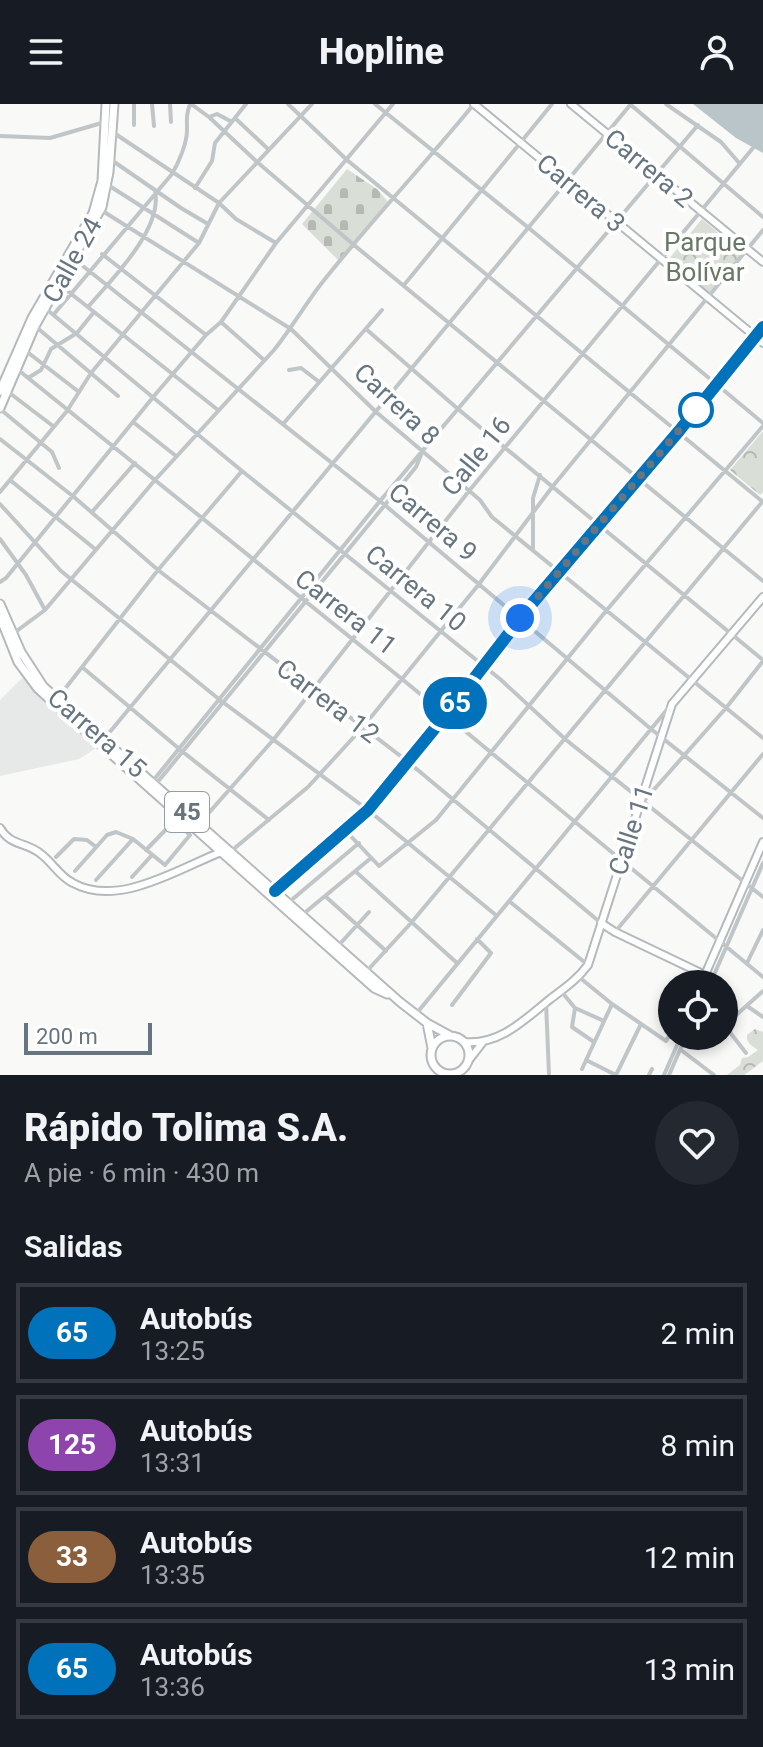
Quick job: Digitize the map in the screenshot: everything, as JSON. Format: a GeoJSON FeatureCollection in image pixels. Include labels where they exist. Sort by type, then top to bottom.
{"type":"FeatureCollection","features":[{"type":"Feature","properties":{"kind":"main road","name":"Calle 24"},"geometry":{"type":"LineString","coordinates":[[0,408],[32,318],[93,213],[102,181],[106,104]]}},
{"type":"Feature","properties":{"kind":"main road","name":"Calle 24"},"geometry":{"type":"LineString","coordinates":[[4,391],[35,326],[101,210],[108,185],[114,104]]}},
{"type":"Feature","properties":{"kind":"main road","name":"Carrera 3"},"geometry":{"type":"LineString","coordinates":[[474,104],[763,343]]}},
{"type":"Feature","properties":{"kind":"main road","name":"Carrera 2"},"geometry":{"type":"LineString","coordinates":[[571,104],[763,262]]}},
{"type":"Feature","properties":{"kind":"main road","name":"Calle 11"},"geometry":{"type":"LineString","coordinates":[[465,1042],[483,1042],[513,1029],[579,977],[588,965],[672,704],[763,597]]}},
{"type":"Feature","properties":{"kind":"main road","name":"Carrera 15"},"geometry":{"type":"LineString","coordinates":[[0,604],[35,677],[152,785],[177,818],[275,891],[416,1015],[449,1035]]}},
{"type":"Feature","properties":{"kind":"main road","name":"Carrera 15"},"geometry":{"type":"LineString","coordinates":[[0,617],[18,662],[38,689],[199,824],[374,988],[400,1002]]}},
{"type":"Feature","properties":{"kind":"main road"},"geometry":{"type":"LineString","coordinates":[[0,828],[8,840],[43,855],[71,882],[86,889],[105,892],[131,889],[226,852]]}},
{"type":"Feature","properties":{"kind":"main road"},"geometry":{"type":"LineString","coordinates":[[707,970],[749,886],[763,842]]}},
{"type":"Feature","properties":{"kind":"main road","name":"Carrera 12"},"geometry":{"type":"LineString","coordinates":[[601,923],[695,970]]}},
{"type":"Feature","properties":{"kind":"main road"},"geometry":{"type":"LineString","coordinates":[[427,1023],[432,1048],[432,1075]]}},
{"type":"Feature","properties":{"kind":"main road"},"geometry":{"type":"LineString","coordinates":[[432,1048],[440,1038],[449,1035]]}},
{"type":"Feature","properties":{"kind":"main road","name":"45"},"geometry":{"type":"LineString","coordinates":[[449,1035],[465,1042]]}},
{"type":"Feature","properties":{"kind":"main road"},"geometry":{"type":"LineString","coordinates":[[433,1064],[448,1074],[460,1071],[469,1060],[465,1042]]}},
{"type":"Feature","properties":{"kind":"main road","name":"Calle 11"},"geometry":{"type":"LineString","coordinates":[[469,1060],[483,1042]]}},
{"type":"Feature","properties":{"kind":"street"},"geometry":{"type":"LineString","coordinates":[[134,104],[134,125]]}},
{"type":"Feature","properties":{"kind":"street"},"geometry":{"type":"LineString","coordinates":[[152,104],[154,126]]}},
{"type":"Feature","properties":{"kind":"street"},"geometry":{"type":"LineString","coordinates":[[170,104],[171,122]]}},
{"type":"Feature","properties":{"kind":"street"},"geometry":{"type":"LineString","coordinates":[[54,314],[172,174],[182,156],[187,128],[184,119],[190,104],[209,117],[354,245],[763,581]]}},
{"type":"Feature","properties":{"kind":"street"},"geometry":{"type":"LineString","coordinates":[[195,188],[208,170],[215,143],[246,104]]}},
{"type":"Feature","properties":{"kind":"street"},"geometry":{"type":"LineString","coordinates":[[288,104],[347,160],[763,502],[411,923],[366,972]]}},
{"type":"Feature","properties":{"kind":"street"},"geometry":{"type":"LineString","coordinates":[[0,492],[67,411],[91,373],[199,243],[219,203],[312,104]]}},
{"type":"Feature","properties":{"kind":"street"},"geometry":{"type":"LineString","coordinates":[[345,830],[379,866],[436,820],[763,425],[530,229],[375,104]]}},
{"type":"Feature","properties":{"kind":"street"},"geometry":{"type":"LineString","coordinates":[[0,582],[36,544],[154,396],[221,322],[276,243],[393,104]]}},
{"type":"Feature","properties":{"kind":"street"},"geometry":{"type":"LineString","coordinates":[[12,634],[45,610],[176,456],[264,360],[291,329],[322,283],[474,104]]}},
{"type":"Feature","properties":{"kind":"street"},"geometry":{"type":"LineString","coordinates":[[404,285],[552,104]]}},
{"type":"Feature","properties":{"kind":"street"},"geometry":{"type":"LineString","coordinates":[[104,739],[631,104],[763,217]]}},
{"type":"Feature","properties":{"kind":"street"},"geometry":{"type":"LineString","coordinates":[[666,104],[721,142],[740,164]]}},
{"type":"Feature","properties":{"kind":"street"},"geometry":{"type":"LineString","coordinates":[[209,117],[217,114],[234,120],[268,149]]}},
{"type":"Feature","properties":{"kind":"street"},"geometry":{"type":"LineString","coordinates":[[0,136],[50,138],[105,122]]}},
{"type":"Feature","properties":{"kind":"street"},"geometry":{"type":"LineString","coordinates":[[152,785],[458,409],[698,125]]}},
{"type":"Feature","properties":{"kind":"street"},"geometry":{"type":"LineString","coordinates":[[112,131],[219,203],[236,219],[276,243]]}},
{"type":"Feature","properties":{"kind":"street","name":"Calle 16"},"geometry":{"type":"LineString","coordinates":[[199,824],[274,739],[469,491],[753,148]]}},
{"type":"Feature","properties":{"kind":"street"},"geometry":{"type":"LineString","coordinates":[[182,156],[192,160]]}},
{"type":"Feature","properties":{"kind":"street"},"geometry":{"type":"LineString","coordinates":[[110,159],[209,224]]}},
{"type":"Feature","properties":{"kind":"street"},"geometry":{"type":"LineString","coordinates":[[108,185],[141,209],[199,243]]}},
{"type":"Feature","properties":{"kind":"street"},"geometry":{"type":"LineString","coordinates":[[88,307],[121,269],[154,217],[157,203],[155,191]]}},
{"type":"Feature","properties":{"kind":"street","name":"Carrera 8"},"geometry":{"type":"LineString","coordinates":[[101,210],[291,329],[375,411],[469,491],[492,517],[763,738]]}},
{"type":"Feature","properties":{"kind":"street"},"geometry":{"type":"LineString","coordinates":[[226,852],[269,820],[320,774],[363,727],[479,584],[553,486],[763,230]]}},
{"type":"Feature","properties":{"kind":"street"},"geometry":{"type":"LineString","coordinates":[[102,254],[206,335]]}},
{"type":"Feature","properties":{"kind":"street","name":"Carrera 9"},"geometry":{"type":"LineString","coordinates":[[74,259],[382,502],[605,691],[763,818]]}},
{"type":"Feature","properties":{"kind":"street"},"geometry":{"type":"LineString","coordinates":[[59,284],[218,410]]}},
{"type":"Feature","properties":{"kind":"street","name":"Carrera 10"},"geometry":{"type":"LineString","coordinates":[[45,308],[482,666],[565,739],[763,897]]}},
{"type":"Feature","properties":{"kind":"street"},"geometry":{"type":"LineString","coordinates":[[283,424],[382,310]]}},
{"type":"Feature","properties":{"kind":"street"},"geometry":{"type":"LineString","coordinates":[[28,378],[44,364],[55,345],[77,333],[94,312]]}},
{"type":"Feature","properties":{"kind":"street"},"geometry":{"type":"LineString","coordinates":[[221,322],[264,360]]}},
{"type":"Feature","properties":{"kind":"street"},"geometry":{"type":"LineString","coordinates":[[35,326],[118,396]]}},
{"type":"Feature","properties":{"kind":"street"},"geometry":{"type":"LineString","coordinates":[[275,891],[368,810],[520,618],[763,327]]}},
{"type":"Feature","properties":{"kind":"street"},"geometry":{"type":"LineString","coordinates":[[366,329],[411,370],[763,661],[726,708],[642,800]]}},
{"type":"Feature","properties":{"kind":"street"},"geometry":{"type":"LineString","coordinates":[[24,350],[80,392]]}},
{"type":"Feature","properties":{"kind":"street"},"geometry":{"type":"LineString","coordinates":[[289,370],[301,368],[318,381]]}},
{"type":"Feature","properties":{"kind":"street","name":"Carrera 11"},"geometry":{"type":"LineString","coordinates":[[17,369],[402,679],[763,977]]}},
{"type":"Feature","properties":{"kind":"street"},"geometry":{"type":"LineString","coordinates":[[4,391],[53,426]]}},
{"type":"Feature","properties":{"kind":"street"},"geometry":{"type":"LineString","coordinates":[[0,408],[55,456],[59,468]]}},
{"type":"Feature","properties":{"kind":"street"},"geometry":{"type":"LineString","coordinates":[[133,422],[176,456]]}},
{"type":"Feature","properties":{"kind":"street","name":"Carrera 12"},"geometry":{"type":"LineString","coordinates":[[0,439],[74,497],[158,570],[407,761],[601,923]]}},
{"type":"Feature","properties":{"kind":"street"},"geometry":{"type":"LineString","coordinates":[[92,512],[135,463]]}},
{"type":"Feature","properties":{"kind":"street"},"geometry":{"type":"LineString","coordinates":[[57,699],[158,570],[242,471]]}},
{"type":"Feature","properties":{"kind":"street"},"geometry":{"type":"LineString","coordinates":[[533,550],[533,498],[540,475]]}},
{"type":"Feature","properties":{"kind":"street"},"geometry":{"type":"LineString","coordinates":[[9,479],[95,549]]}},
{"type":"Feature","properties":{"kind":"street"},"geometry":{"type":"LineString","coordinates":[[0,504],[56,566],[222,701],[368,810],[497,916]]}},
{"type":"Feature","properties":{"kind":"street"},"geometry":{"type":"LineString","coordinates":[[0,539],[26,575],[45,610]]}},
{"type":"Feature","properties":{"kind":"street"},"geometry":{"type":"LineString","coordinates":[[82,666],[269,820]]}},
{"type":"Feature","properties":{"kind":"street"},"geometry":{"type":"LineString","coordinates":[[416,1015],[672,704]]}},
{"type":"Feature","properties":{"kind":"street"},"geometry":{"type":"LineString","coordinates":[[615,932],[763,754]]}},
{"type":"Feature","properties":{"kind":"street"},"geometry":{"type":"LineString","coordinates":[[75,871],[111,833],[124,834],[133,839],[146,850],[152,855],[165,865],[190,835],[177,818],[146,850]]}},
{"type":"Feature","properties":{"kind":"street"},"geometry":{"type":"LineString","coordinates":[[56,857],[74,839],[87,840],[96,847]]}},
{"type":"Feature","properties":{"kind":"street"},"geometry":{"type":"LineString","coordinates":[[96,880],[133,839]]}},
{"type":"Feature","properties":{"kind":"street"},"geometry":{"type":"LineString","coordinates":[[288,903],[359,843]]}},
{"type":"Feature","properties":{"kind":"street"},"geometry":{"type":"LineString","coordinates":[[132,877],[152,855]]}},
{"type":"Feature","properties":{"kind":"street"},"geometry":{"type":"LineString","coordinates":[[302,915],[371,858]]}},
{"type":"Feature","properties":{"kind":"street"},"geometry":{"type":"LineString","coordinates":[[716,970],[749,886],[763,863]]}},
{"type":"Feature","properties":{"kind":"street"},"geometry":{"type":"LineString","coordinates":[[355,871],[457,963]]}},
{"type":"Feature","properties":{"kind":"street"},"geometry":{"type":"LineString","coordinates":[[325,896],[386,951]]}},
{"type":"Feature","properties":{"kind":"street"},"geometry":{"type":"LineString","coordinates":[[509,901],[588,965]]}},
{"type":"Feature","properties":{"kind":"street"},"geometry":{"type":"LineString","coordinates":[[338,946],[369,912]]}},
{"type":"Feature","properties":{"kind":"street"},"geometry":{"type":"LineString","coordinates":[[747,963],[763,930]]}},
{"type":"Feature","properties":{"kind":"street"},"geometry":{"type":"LineString","coordinates":[[452,1005],[491,951],[477,939]]}},
{"type":"Feature","properties":{"kind":"street"},"geometry":{"type":"LineString","coordinates":[[579,977],[658,1036]]}},
{"type":"Feature","properties":{"kind":"street"},"geometry":{"type":"LineString","coordinates":[[561,991],[575,1008],[604,1021]]}},
{"type":"Feature","properties":{"kind":"street"},"geometry":{"type":"LineString","coordinates":[[738,1013],[763,991]]}},
{"type":"Feature","properties":{"kind":"street"},"geometry":{"type":"LineString","coordinates":[[546,1002],[549,1075]]}},
{"type":"Feature","properties":{"kind":"street"},"geometry":{"type":"LineString","coordinates":[[582,1069],[612,1004]]}},
{"type":"Feature","properties":{"kind":"street"},"geometry":{"type":"LineString","coordinates":[[747,1006],[763,1017]]}},
{"type":"Feature","properties":{"kind":"street"},"geometry":{"type":"LineString","coordinates":[[575,1008],[572,1027],[594,1042]]}},
{"type":"Feature","properties":{"kind":"street"},"geometry":{"type":"LineString","coordinates":[[586,1060],[616,1075],[641,1024]]}},
{"type":"Feature","properties":{"kind":"street"},"geometry":{"type":"LineString","coordinates":[[738,1043],[746,1053]]}},
{"type":"Feature","properties":{"kind":"street"},"geometry":{"type":"LineString","coordinates":[[666,1075],[677,1050]]}},
{"type":"Feature","properties":{"kind":"street"},"geometry":{"type":"LineString","coordinates":[[666,1075],[679,1050]]}},
{"type":"Feature","properties":{"kind":"street"},"geometry":{"type":"LineString","coordinates":[[681,1050],[714,1075]]}},
{"type":"Feature","properties":{"kind":"street"},"geometry":{"type":"LineString","coordinates":[[649,1075],[652,1069]]}},
{"type":"Feature","properties":{"kind":"shaded area"},"geometry":{"type":"Polygon","coordinates":[[[693,104],[763,104],[763,153],[736,138],[693,104]]]}},
{"type":"Feature","properties":{"kind":"shaded area"},"geometry":{"type":"Polygon","coordinates":[[[24,676],[39,695],[98,747],[79,759],[0,776],[0,700],[24,676]]]}},
{"type":"Feature","properties":{"kind":"green space"},"geometry":{"type":"Polygon","coordinates":[[[347,169],[377,189],[389,203],[338,260],[302,224],[347,169]]]}},
{"type":"Feature","properties":{"kind":"green space","name":"Parque Bolívar"},"geometry":{"type":"Polygon","coordinates":[[[702,219],[742,253],[708,294],[668,260],[702,219]]]}},
{"type":"Feature","properties":{"kind":"green space"},"geometry":{"type":"Polygon","coordinates":[[[763,431],[763,492],[760,495],[730,470],[763,431]]]}},
{"type":"Feature","properties":{"kind":"green space"},"geometry":{"type":"Polygon","coordinates":[[[755,1029],[763,1032],[763,1061],[744,1075],[727,1075],[740,1065],[742,1058],[758,1050],[747,1038],[755,1029]]]}},
{"type":"Feature","properties":{"kind":"bus line","name":"65"},"geometry":{"type":"LineString","coordinates":[[275,891],[368,810],[530,606],[763,327]]}},
{"type":"Feature","properties":{"kind":"route"},"geometry":{"type":"LineString","coordinates":[[520,618],[698,408],[696,410]]}}]}
